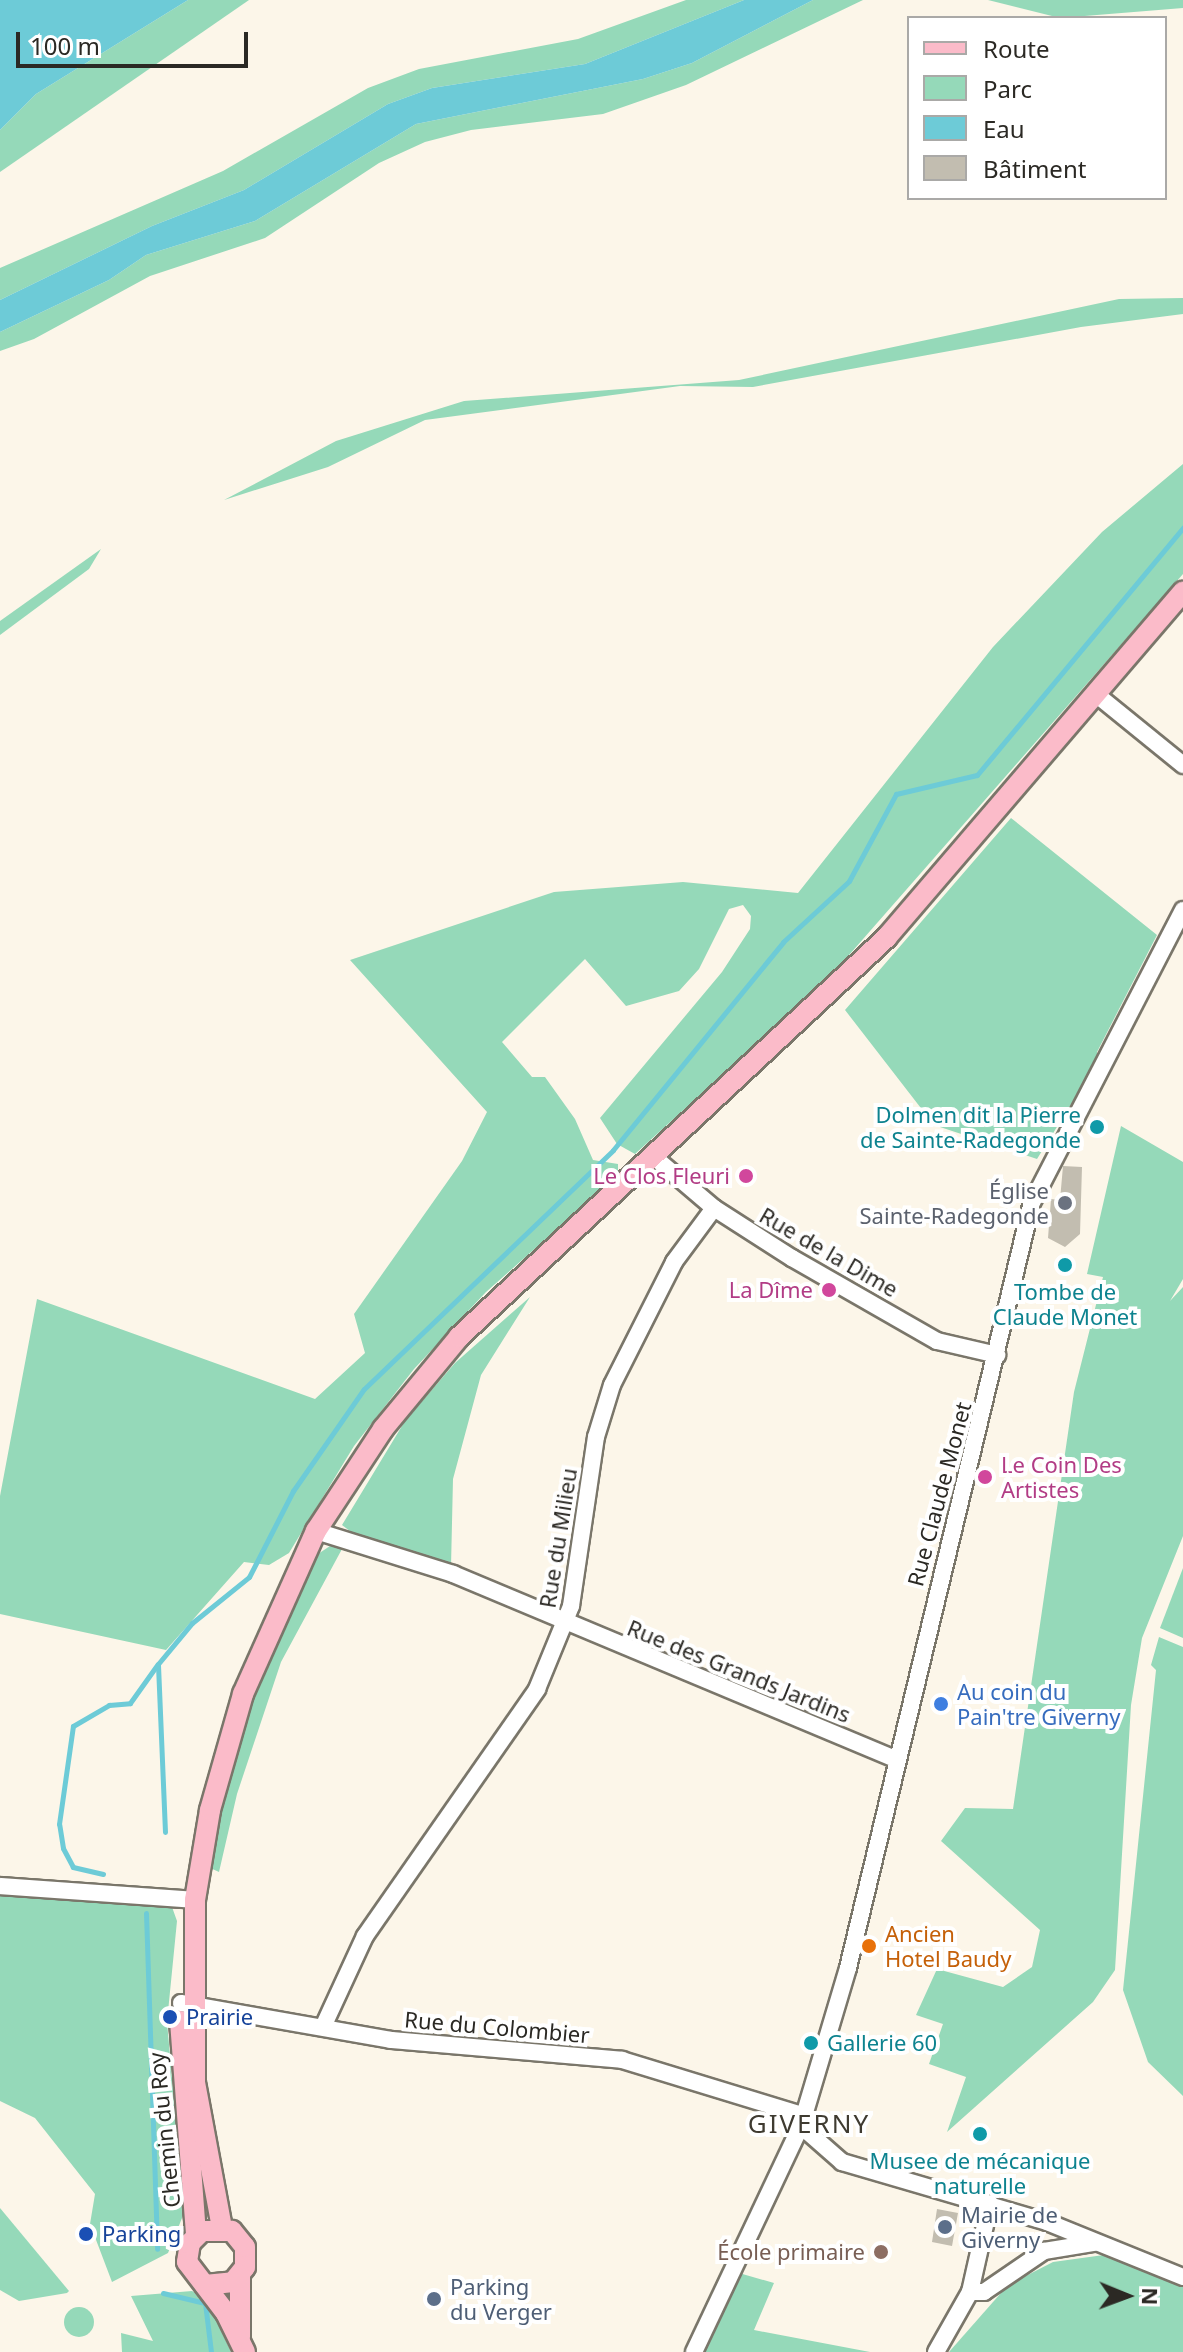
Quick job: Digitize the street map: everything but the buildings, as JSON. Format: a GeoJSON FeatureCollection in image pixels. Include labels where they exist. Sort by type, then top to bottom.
{"type":"FeatureCollection","features":[{"type":"Feature","properties":{"kind":"main road"},"geometry":{"type":"LineString","coordinates":[[242,2344],[240,2275],[245,2247],[222,2228],[201,2132],[186,2003],[192,1926],[210,1810],[243,1694],[316,1531],[383,1429],[459,1337],[887,937],[1183,592]]}},
{"type":"Feature","properties":{"kind":"main road","name":"Chemin du Roy"},"geometry":{"type":"LineString","coordinates":[[186,2003],[179,2067],[197,2193],[196,2235]]}},
{"type":"Feature","properties":{"kind":"main road"},"geometry":{"type":"LineString","coordinates":[[222,2228],[196,2235],[187,2262],[242,2344]]}},
{"type":"Feature","properties":{"kind":"main road"},"geometry":{"type":"LineString","coordinates":[[205,2285],[224,2286],[240,2275]]}},
{"type":"Feature","properties":{"kind":"street"},"geometry":{"type":"LineString","coordinates":[[1097,695],[1183,765]]}},
{"type":"Feature","properties":{"kind":"street","name":"Rue Claude Monet"},"geometry":{"type":"LineString","coordinates":[[694,2352],[803,2121],[848,1968],[896,1759],[997,1355],[1017,1251],[1042,1174],[1183,910]]}},
{"type":"Feature","properties":{"kind":"street","name":"Rue de la Dime"},"geometry":{"type":"LineString","coordinates":[[654,1157],[714,1208],[937,1341],[997,1355]]}},
{"type":"Feature","properties":{"kind":"street","name":"Rue du Milieu"},"geometry":{"type":"LineString","coordinates":[[323,2027],[365,1936],[503,1744],[565,1623],[596,1437],[612,1385],[674,1262],[714,1208]]}},
{"type":"Feature","properties":{"kind":"street","name":"Rue des Grands Jardins"},"geometry":{"type":"LineString","coordinates":[[316,1531],[453,1574],[896,1759]]}},
{"type":"Feature","properties":{"kind":"street"},"geometry":{"type":"LineString","coordinates":[[0,1886],[195,1900]]}},
{"type":"Feature","properties":{"kind":"street","name":"Rue du Colombier"},"geometry":{"type":"LineString","coordinates":[[186,2003],[391,2040],[622,2060],[803,2121]]}},
{"type":"Feature","properties":{"kind":"street"},"geometry":{"type":"LineString","coordinates":[[803,2121],[842,2162],[990,2203],[1183,2277]]}},
{"type":"Feature","properties":{"kind":"street"},"geometry":{"type":"LineString","coordinates":[[936,2352],[970,2292],[990,2203]]}},
{"type":"Feature","properties":{"kind":"street"},"geometry":{"type":"LineString","coordinates":[[970,2292],[984,2292],[1044,2251],[1094,2243]]}},
{"type":"Feature","properties":{"kind":"green space"},"geometry":{"type":"Polygon","coordinates":[[[188,0],[249,0],[0,172],[0,130],[36,94],[188,0]]]}},
{"type":"Feature","properties":{"kind":"green space"},"geometry":{"type":"Polygon","coordinates":[[[686,0],[744,0],[585,64],[432,88],[388,104],[244,190],[152,226],[0,300],[0,268],[223,171],[368,88],[419,69],[578,39],[686,0]]]}},
{"type":"Feature","properties":{"kind":"green space"},"geometry":{"type":"Polygon","coordinates":[[[813,0],[863,0],[686,85],[603,114],[471,130],[425,142],[379,163],[265,238],[150,276],[34,339],[0,351],[0,332],[109,280],[146,255],[255,221],[416,124],[643,79],[692,63],[813,0]]]}},
{"type":"Feature","properties":{"kind":"green space"},"geometry":{"type":"Polygon","coordinates":[[[988,0],[1183,0],[1183,8],[1052,16],[988,0]]]}},
{"type":"Feature","properties":{"kind":"green space"},"geometry":{"type":"Polygon","coordinates":[[[1183,298],[1183,314],[1081,327],[753,387],[680,386],[425,420],[328,467],[224,500],[336,441],[464,401],[739,380],[1119,299],[1183,298]]]}},
{"type":"Feature","properties":{"kind":"green space"},"geometry":{"type":"Polygon","coordinates":[[[1183,464],[1183,574],[828,979],[635,1154],[617,1144],[600,1118],[722,972],[750,929],[751,916],[743,905],[729,909],[699,969],[679,991],[626,1006],[585,959],[502,1042],[532,1077],[545,1077],[575,1119],[593,1160],[618,1164],[618,1175],[486,1292],[414,1369],[354,1446],[289,1553],[269,1565],[244,1562],[166,1650],[0,1614],[0,1496],[37,1299],[315,1399],[365,1353],[354,1314],[462,1161],[487,1112],[350,960],[554,892],[683,882],[798,893],[993,647],[1102,532],[1183,464]]]}},
{"type":"Feature","properties":{"kind":"green space"},"geometry":{"type":"Polygon","coordinates":[[[101,549],[89,569],[0,635],[0,621],[101,549]]]}},
{"type":"Feature","properties":{"kind":"green space"},"geometry":{"type":"Polygon","coordinates":[[[1011,818],[1157,935],[1097,1052],[1098,1061],[1037,1159],[934,1125],[845,1010],[1011,818]]]}},
{"type":"Feature","properties":{"kind":"green space"},"geometry":{"type":"Polygon","coordinates":[[[1121,1126],[1183,1162],[1183,1279],[1170,1301],[1183,1287],[1183,1536],[1142,1638],[1131,1705],[1115,1970],[1093,2002],[947,2132],[966,2077],[929,2064],[943,2024],[916,2015],[937,1969],[1003,1987],[1032,1967],[1040,1930],[941,1841],[965,1808],[1013,1809],[1074,1392],[1103,1277],[1087,1274],[1121,1126]]]}},
{"type":"Feature","properties":{"kind":"green space"},"geometry":{"type":"Polygon","coordinates":[[[530,1297],[481,1375],[453,1479],[451,1567],[359,1538],[342,1525],[405,1421],[455,1363],[530,1297]]]}},
{"type":"Feature","properties":{"kind":"green space"},"geometry":{"type":"Polygon","coordinates":[[[330,1546],[342,1549],[281,1662],[237,1794],[219,1872],[206,1866],[243,1722],[291,1602],[318,1554],[330,1546]]]}},
{"type":"Feature","properties":{"kind":"green space"},"geometry":{"type":"Polygon","coordinates":[[[1183,1568],[1183,1638],[1160,1628],[1183,1568]]]}},
{"type":"Feature","properties":{"kind":"green space"},"geometry":{"type":"Polygon","coordinates":[[[1159,1637],[1183,1647],[1183,2096],[1148,2062],[1123,1990],[1156,1670],[1151,1665],[1159,1637]]]}},
{"type":"Feature","properties":{"kind":"green space"},"geometry":{"type":"Polygon","coordinates":[[[0,1891],[172,1907],[177,1921],[167,2022],[184,2213],[168,2253],[112,2282],[90,2224],[95,2194],[35,2118],[0,2101],[0,1891]]]}},
{"type":"Feature","properties":{"kind":"green space"},"geometry":{"type":"Polygon","coordinates":[[[0,2208],[69,2291],[67,2293],[19,2301],[0,2290],[0,2208]]]}},
{"type":"Feature","properties":{"kind":"green space"},"geometry":{"type":"Polygon","coordinates":[[[1111,2254],[1166,2273],[1183,2285],[1183,2352],[949,2352],[1008,2285],[1053,2262],[1111,2254]]]}},
{"type":"Feature","properties":{"kind":"green space"},"geometry":{"type":"Polygon","coordinates":[[[739,2273],[774,2283],[754,2330],[870,2352],[702,2352],[739,2273]]]}},
{"type":"Feature","properties":{"kind":"green space"},"geometry":{"type":"Polygon","coordinates":[[[192,2291],[207,2300],[231,2352],[122,2352],[121,2333],[153,2341],[131,2296],[192,2291]]]}},
{"type":"Feature","properties":{"kind":"green space"},"geometry":{"type":"Polygon","coordinates":[[[79,2307],[85,2308],[93,2316],[93,2328],[85,2336],[79,2337],[73,2336],[65,2328],[64,2322],[65,2316],[73,2308],[79,2307]]]}},
{"type":"Feature","properties":{"kind":"water"},"geometry":{"type":"Polygon","coordinates":[[[0,0],[188,0],[36,94],[0,130],[0,0]]]}},
{"type":"Feature","properties":{"kind":"water"},"geometry":{"type":"Polygon","coordinates":[[[744,0],[813,0],[692,63],[643,79],[416,124],[255,221],[146,255],[109,280],[0,332],[0,300],[152,226],[244,190],[388,104],[432,88],[585,64],[744,0]]]}},
{"type":"Feature","properties":{"kind":"waterway"},"geometry":{"type":"LineString","coordinates":[[165,1832],[158,1664],[192,1623],[249,1577],[293,1491],[364,1389],[613,1150],[783,942],[849,881],[896,794],[977,775],[1183,528]]}},
{"type":"Feature","properties":{"kind":"waterway"},"geometry":{"type":"LineString","coordinates":[[103,1874],[73,1867],[63,1848],[59,1824],[73,1726],[109,1705],[130,1703],[157,1665]]}},
{"type":"Feature","properties":{"kind":"waterway"},"geometry":{"type":"LineString","coordinates":[[146,1913],[157,2249]]}},
{"type":"Feature","properties":{"kind":"waterway"},"geometry":{"type":"LineString","coordinates":[[163,2293],[205,2303],[211,2352]]}},
{"type":"Feature","properties":{"kind":"place","name":"Dolmen dit la Pierre de Sainte-Radegonde"},"geometry":{"type":"Point","coordinates":[1097,1127]}},
{"type":"Feature","properties":{"kind":"place","name":"Le Clos Fleuri"},"geometry":{"type":"Point","coordinates":[746,1176]}},
{"type":"Feature","properties":{"kind":"place","name":"Église Sainte-Radegonde"},"geometry":{"type":"Point","coordinates":[1065,1203]}},
{"type":"Feature","properties":{"kind":"place","name":"Tombe de Claude Monet"},"geometry":{"type":"Point","coordinates":[1065,1265]}},
{"type":"Feature","properties":{"kind":"place","name":"La Dîme"},"geometry":{"type":"Point","coordinates":[829,1290]}},
{"type":"Feature","properties":{"kind":"place","name":"Le Coin Des Artistes"},"geometry":{"type":"Point","coordinates":[985,1477]}},
{"type":"Feature","properties":{"kind":"place","name":"Au coin du Pain'tre Giverny"},"geometry":{"type":"Point","coordinates":[941,1704]}},
{"type":"Feature","properties":{"kind":"place","name":"Ancien Hotel Baudy"},"geometry":{"type":"Point","coordinates":[869,1946]}},
{"type":"Feature","properties":{"kind":"place","name":"Prairie"},"geometry":{"type":"Point","coordinates":[170,2017]}},
{"type":"Feature","properties":{"kind":"place","name":"Gallerie 60"},"geometry":{"type":"Point","coordinates":[811,2043]}},
{"type":"Feature","properties":{"kind":"place","name":"Musee de mécanique naturelle"},"geometry":{"type":"Point","coordinates":[980,2134]}},
{"type":"Feature","properties":{"kind":"place","name":"Mairie de Giverny"},"geometry":{"type":"Point","coordinates":[945,2227]}},
{"type":"Feature","properties":{"kind":"place","name":"Parking"},"geometry":{"type":"Point","coordinates":[86,2234]}},
{"type":"Feature","properties":{"kind":"place","name":"École primaire"},"geometry":{"type":"Point","coordinates":[881,2252]}},
{"type":"Feature","properties":{"kind":"place","name":"Parking du Verger"},"geometry":{"type":"Point","coordinates":[434,2299]}},
{"type":"Feature","properties":{"kind":"district","name":"GIVERNY"},"geometry":{"type":"Point","coordinates":[809,2124]}}]}
